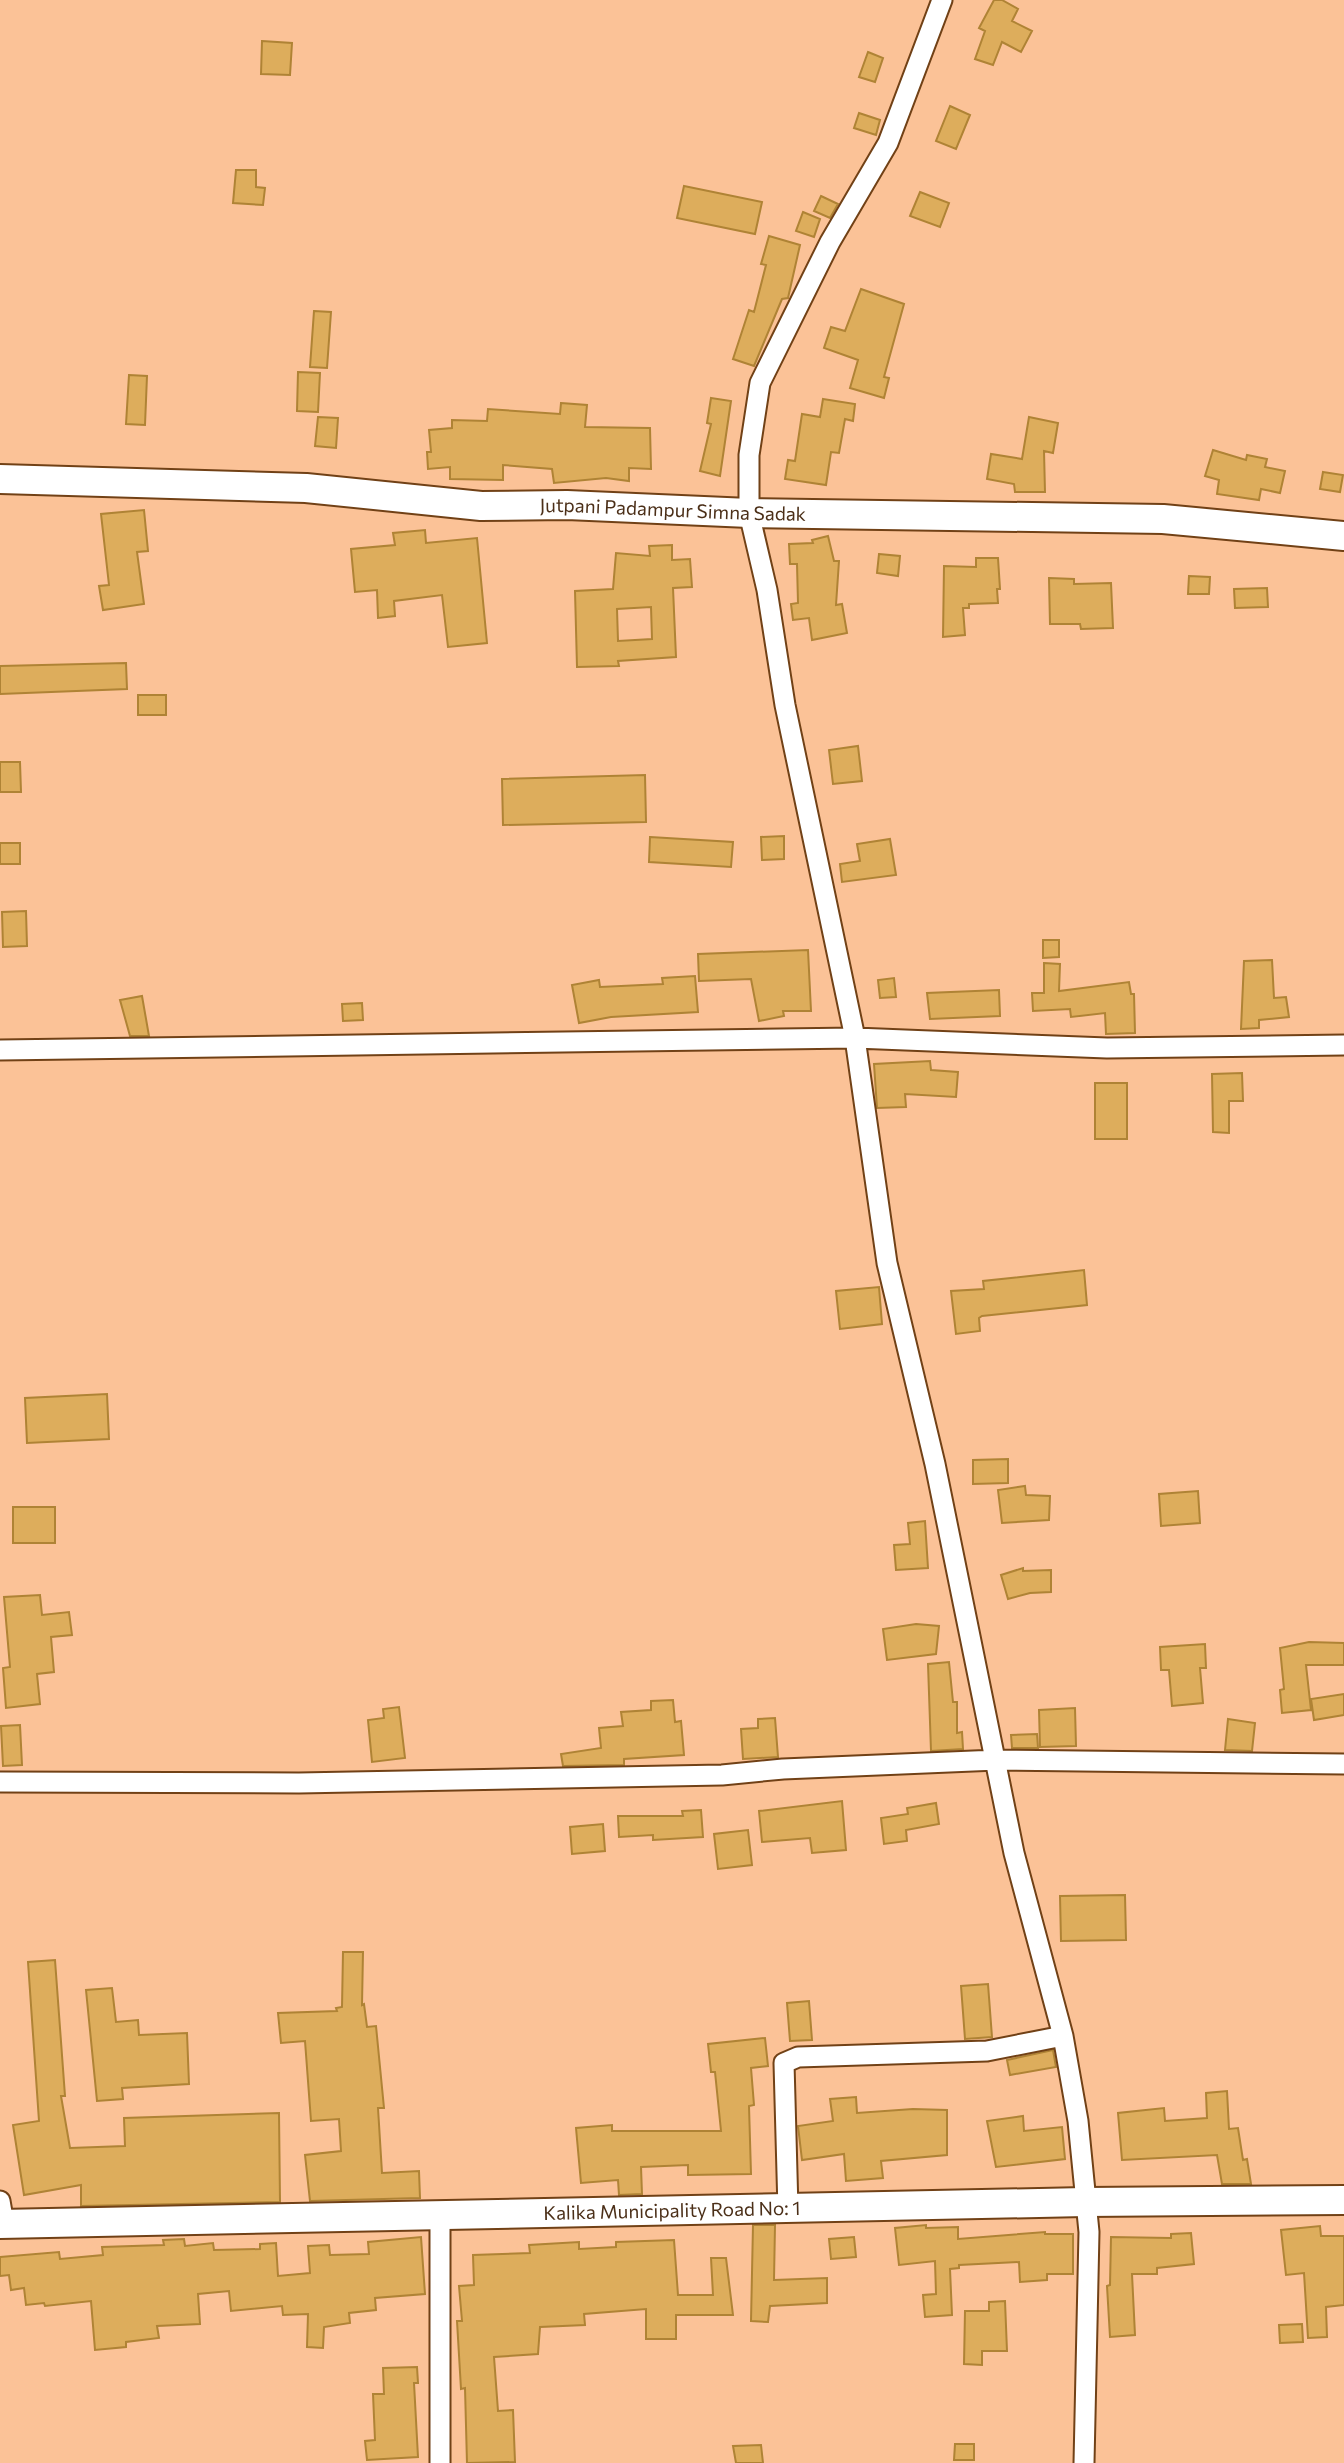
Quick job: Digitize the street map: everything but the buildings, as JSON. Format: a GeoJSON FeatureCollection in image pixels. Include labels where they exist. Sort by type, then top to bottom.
{"type":"FeatureCollection","features":[{"type":"Feature","properties":{"kind":"street"},"geometry":{"type":"LineString","coordinates":[[942,0],[888,143],[830,242],[760,383],[750,442],[749,513],[767,590],[785,705],[855,1038],[887,1263],[936,1464],[1014,1853],[1063,2036],[1078,2121],[1089,2232],[1084,2463]]}},
{"type":"Feature","properties":{"kind":"street","name":"Jutpani Padampur Simna Sadak"},"geometry":{"type":"LineString","coordinates":[[0,479],[306,488],[481,506],[567,505],[749,513],[1163,519],[1344,536]]}},
{"type":"Feature","properties":{"kind":"street"},"geometry":{"type":"LineString","coordinates":[[0,1049],[855,1038],[1107,1048],[1344,1045]]}},
{"type":"Feature","properties":{"kind":"street"},"geometry":{"type":"LineString","coordinates":[[0,1782],[299,1783],[722,1775],[997,1760],[1344,1764]]}},
{"type":"Feature","properties":{"kind":"street"},"geometry":{"type":"LineString","coordinates":[[788,2210],[784,2063],[799,2057],[987,2051],[1063,2036]]}},
{"type":"Feature","properties":{"kind":"street","name":"Kalika Municipality Road No: 1"},"geometry":{"type":"LineString","coordinates":[[1,2216],[440,2216],[1085,2202],[1344,2200]]}},
{"type":"Feature","properties":{"kind":"street"},"geometry":{"type":"LineString","coordinates":[[440,2216],[440,2463]]}}]}
